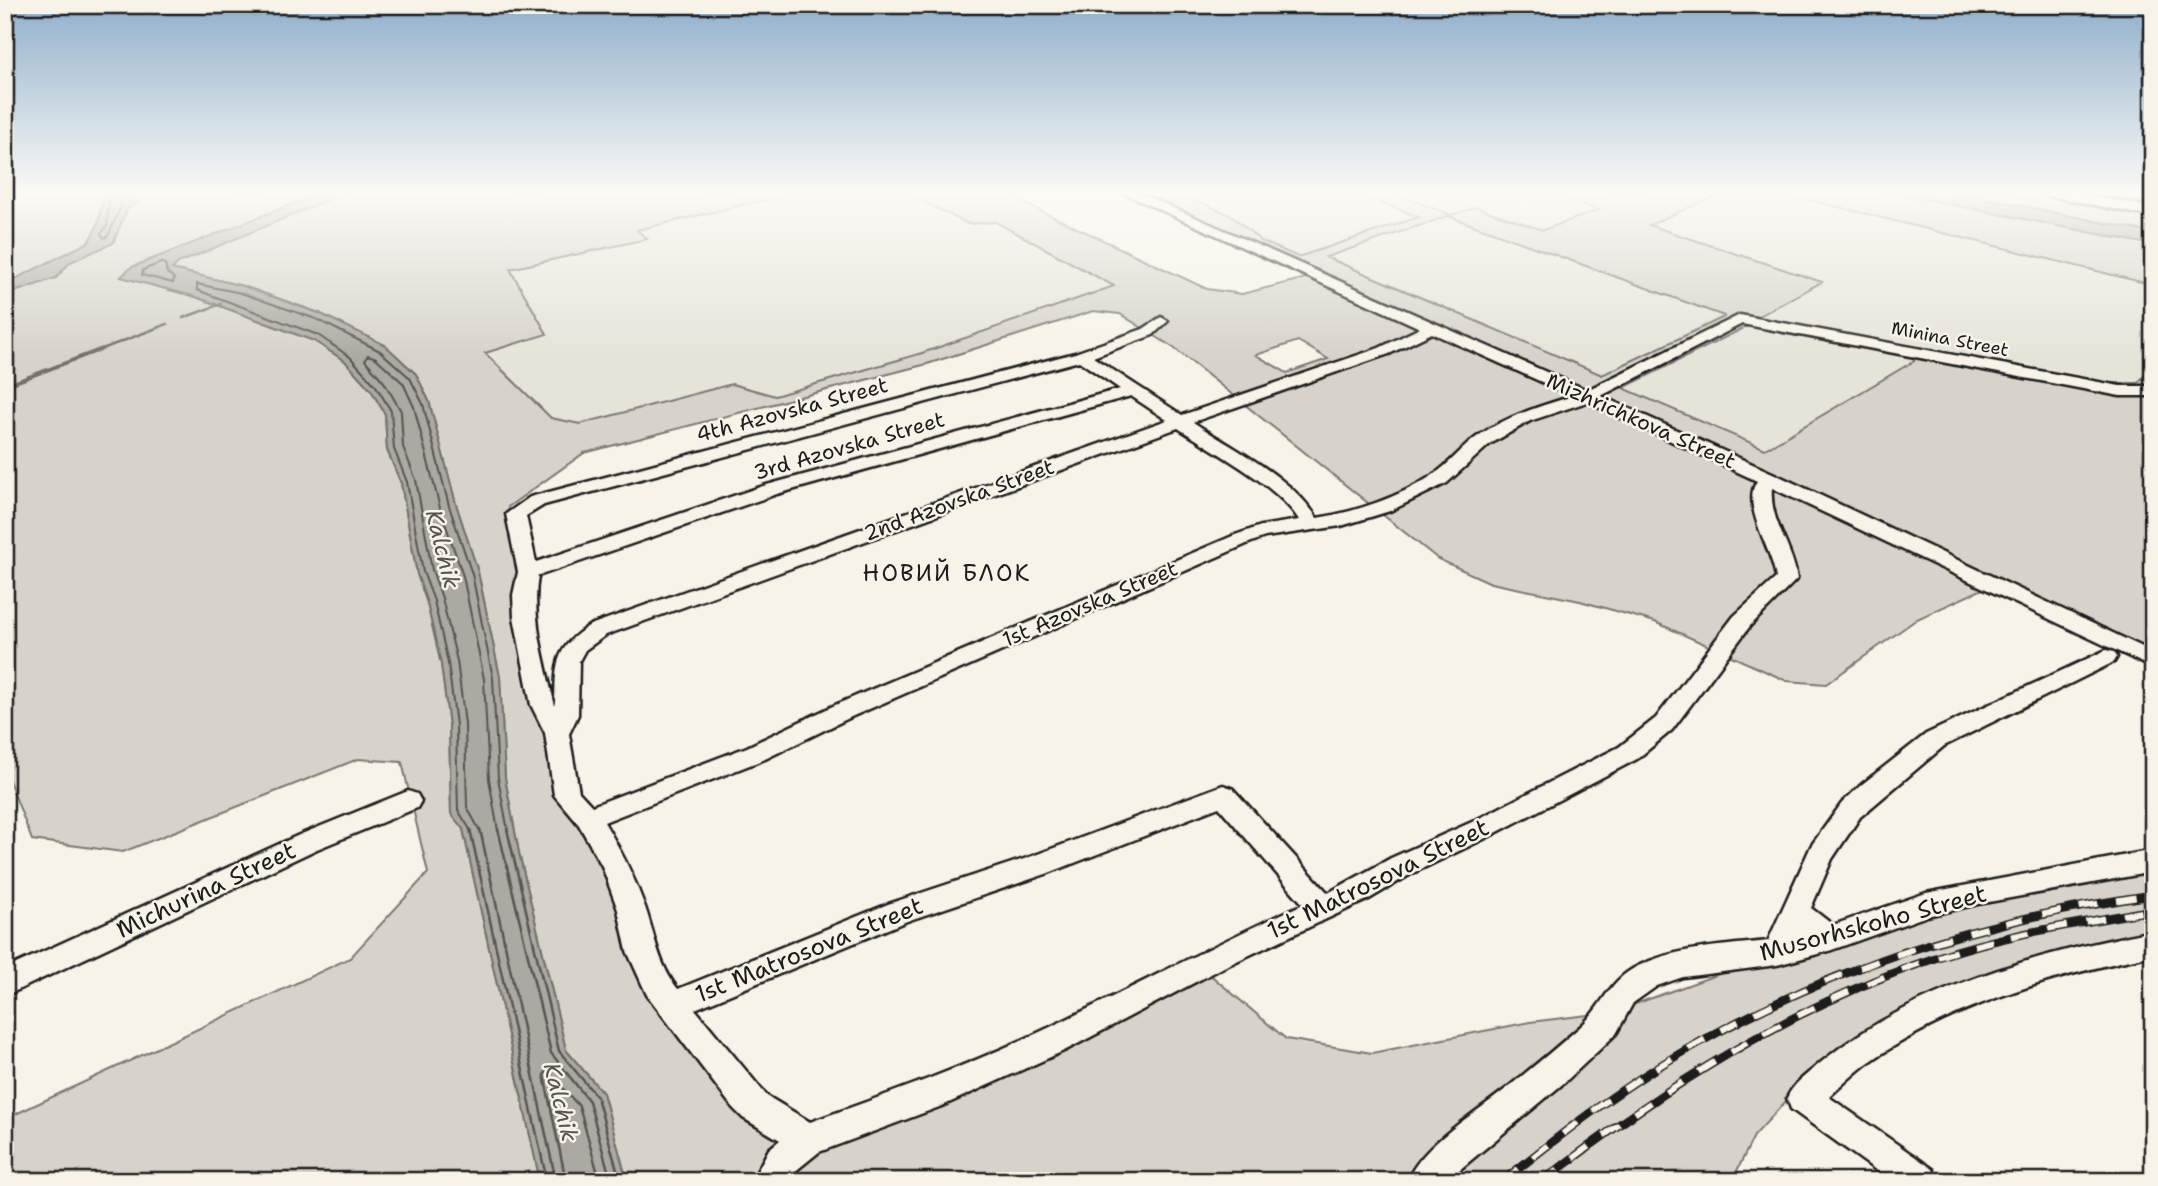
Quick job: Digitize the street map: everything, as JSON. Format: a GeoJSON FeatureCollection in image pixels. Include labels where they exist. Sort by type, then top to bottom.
{"type":"FeatureCollection","features":[{"type":"Feature","properties":{"kind":"street","name":"Mizhrichkova Street"},"geometry":{"type":"LineString","coordinates":[[1249,246],[1770,479],[2153,661]]}},
{"type":"Feature","properties":{"kind":"street","name":"Minina Street"},"geometry":{"type":"LineString","coordinates":[[1740,319],[2120,391],[2153,391]]}},
{"type":"Feature","properties":{"kind":"street","name":"1st Azovska Street"},"geometry":{"type":"LineString","coordinates":[[588,818],[756,754],[843,711],[1242,539],[1261,532],[1341,520],[1405,497],[1440,479],[1501,429],[1539,410],[1587,397],[1740,319]]}},
{"type":"Feature","properties":{"kind":"street","name":"4th Azovska Street"},"geometry":{"type":"LineString","coordinates":[[528,572],[516,513],[537,501],[1081,356],[1148,332],[1161,321]]}},
{"type":"Feature","properties":{"kind":"street","name":"2nd Azovska Street"},"geometry":{"type":"LineString","coordinates":[[557,733],[564,720],[569,658],[582,641],[598,630],[1384,351],[1431,328]]}},
{"type":"Feature","properties":{"kind":"street"},"geometry":{"type":"LineString","coordinates":[[1081,356],[1293,498],[1311,525]]}},
{"type":"Feature","properties":{"kind":"street","name":"3rd Azovska Street"},"geometry":{"type":"LineString","coordinates":[[528,572],[770,491],[1133,390]]}},
{"type":"Feature","properties":{"kind":"street","name":"1st Matrosova Street"},"geometry":{"type":"LineString","coordinates":[[769,1181],[781,1161],[808,1139],[931,1095],[1055,1041],[1214,958],[1603,768],[1643,744],[1664,724],[1742,621],[1787,579],[1785,563],[1761,507],[1763,486],[1770,479]]}},
{"type":"Feature","properties":{"kind":"street"},"geometry":{"type":"LineString","coordinates":[[528,572],[524,595],[525,617],[543,705],[557,733],[567,795],[588,818],[615,864],[632,910],[642,951],[658,986],[755,1107],[808,1139]]}},
{"type":"Feature","properties":{"kind":"street"},"geometry":{"type":"LineString","coordinates":[[1777,952],[1823,851],[1851,810],[1870,792],[1942,736],[2106,657]]}},
{"type":"Feature","properties":{"kind":"street","name":"1st Matrosova Street"},"geometry":{"type":"LineString","coordinates":[[672,1005],[898,912],[1036,866],[1223,795],[1322,907]]}},
{"type":"Feature","properties":{"kind":"street","name":"Michurina Street"},"geometry":{"type":"LineString","coordinates":[[5,983],[308,842],[408,801]]}},
{"type":"Feature","properties":{"kind":"street","name":"Musorhskoho Street"},"geometry":{"type":"LineString","coordinates":[[1424,1181],[1449,1154],[1520,1101],[1554,1071],[1605,1024],[1622,994],[1647,976],[1683,964],[1777,952],[1829,939],[1926,905],[2000,888],[2153,861]]}},
{"type":"Feature","properties":{"kind":"street"},"geometry":{"type":"LineString","coordinates":[[1795,912],[1829,939]]}},
{"type":"Feature","properties":{"kind":"street"},"geometry":{"type":"LineString","coordinates":[[1921,1181],[1803,1098],[1854,1055],[1914,1021],[1993,984],[2088,956],[2153,943]]}},
{"type":"Feature","properties":{"kind":"shaded area"},"geometry":{"type":"Polygon","coordinates":[[[5,246],[83,246],[79,250],[5,284],[5,246]]]}},
{"type":"Feature","properties":{"kind":"shaded area"},"geometry":{"type":"Polygon","coordinates":[[[105,246],[185,246],[130,268],[121,277],[196,297],[314,341],[345,361],[371,390],[385,414],[387,450],[401,483],[417,574],[427,603],[441,664],[449,725],[451,813],[463,829],[540,1181],[5,1181],[5,1119],[350,958],[428,873],[402,762],[358,759],[123,852],[32,840],[5,770],[5,295],[56,278],[70,262],[105,246]]]}},
{"type":"Feature","properties":{"kind":"shaded area"},"geometry":{"type":"Polygon","coordinates":[[[218,246],[613,246],[510,269],[547,334],[485,353],[551,418],[580,424],[732,384],[775,396],[922,353],[1114,286],[1041,246],[1116,246],[1207,289],[1242,294],[1310,277],[1242,246],[1273,246],[1298,257],[1330,246],[1358,246],[1326,257],[1602,375],[1724,316],[1532,246],[1714,246],[1822,282],[1755,318],[2093,383],[2138,383],[2153,365],[2153,665],[1987,587],[1917,619],[1826,684],[1787,681],[1655,622],[1580,601],[1491,583],[1438,559],[1174,348],[1120,314],[1093,311],[927,364],[584,453],[508,507],[573,814],[603,865],[633,959],[644,983],[808,1136],[1201,967],[1286,1039],[1372,1053],[1530,1022],[1613,1012],[1772,955],[2011,881],[2153,861],[2153,934],[2081,951],[1796,1090],[1754,1136],[1732,1181],[627,1181],[603,1093],[566,1050],[519,853],[505,778],[500,677],[478,572],[456,504],[429,401],[416,374],[385,345],[319,313],[243,286],[172,269],[178,263],[218,246]],[[1750,325],[1623,388],[1765,449],[1914,361],[1914,356],[1750,325]],[[1298,341],[1256,355],[1287,373],[1328,359],[1298,341]]]}},
{"type":"Feature","properties":{"kind":"shaded area"},"geometry":{"type":"Polygon","coordinates":[[[612,246],[1041,246],[1115,286],[922,353],[775,396],[732,384],[580,424],[551,418],[484,353],[547,334],[509,269],[612,246]]]}},
{"type":"Feature","properties":{"kind":"shaded area"},"geometry":{"type":"Polygon","coordinates":[[[1273,246],[1330,246],[1298,257],[1273,246]]]}},
{"type":"Feature","properties":{"kind":"shaded area"},"geometry":{"type":"Polygon","coordinates":[[[1357,246],[1531,246],[1725,317],[1602,376],[1325,257],[1357,246]]]}},
{"type":"Feature","properties":{"kind":"shaded area"},"geometry":{"type":"Polygon","coordinates":[[[1712,246],[1997,246],[2153,285],[2153,365],[2138,383],[2093,383],[1754,319],[1821,283],[1712,246]]]}},
{"type":"Feature","properties":{"kind":"shaded area"},"geometry":{"type":"Polygon","coordinates":[[[1997,246],[2153,246],[2153,285],[1997,246]]]}},
{"type":"Feature","properties":{"kind":"shaded area"},"geometry":{"type":"Polygon","coordinates":[[[1750,325],[1914,356],[1914,360],[1765,449],[1622,388],[1750,325]]]}},
{"type":"Feature","properties":{"kind":"water"},"geometry":{"type":"Polygon","coordinates":[[[80,246],[105,246],[70,262],[56,278],[5,295],[5,284],[80,246]]]}},
{"type":"Feature","properties":{"kind":"water","name":"Kalchik"},"geometry":{"type":"Polygon","coordinates":[[[185,246],[218,246],[178,263],[172,269],[243,286],[319,313],[385,345],[416,374],[429,401],[456,504],[478,572],[500,677],[505,778],[519,853],[566,1050],[603,1093],[627,1181],[540,1181],[463,829],[451,814],[449,725],[441,664],[427,603],[417,574],[401,483],[387,450],[385,414],[371,390],[345,361],[314,341],[196,297],[121,277],[130,268],[185,246]]]}},
{"type":"Feature","properties":{"kind":"waterway"},"geometry":{"type":"LineString","coordinates":[[183,318],[221,304]]}},
{"type":"Feature","properties":{"kind":"waterway"},"geometry":{"type":"LineString","coordinates":[[97,351],[167,324]]}},
{"type":"Feature","properties":{"kind":"waterway"},"geometry":{"type":"LineString","coordinates":[[5,386],[102,349]]}},
{"type":"Feature","properties":{"kind":"railway"},"geometry":{"type":"LineString","coordinates":[[1503,1181],[1644,1075],[1723,1030],[1840,975],[1901,953],[2025,918],[2153,895]]}},
{"type":"Feature","properties":{"kind":"railway"},"geometry":{"type":"LineString","coordinates":[[1543,1181],[1682,1082],[1829,1000],[1935,958],[1988,942],[2153,910]]}},
{"type":"Feature","properties":{"kind":"district","name":"НОВИЙ БЛОК"},"geometry":{"type":"Point","coordinates":[947,573]}}]}
